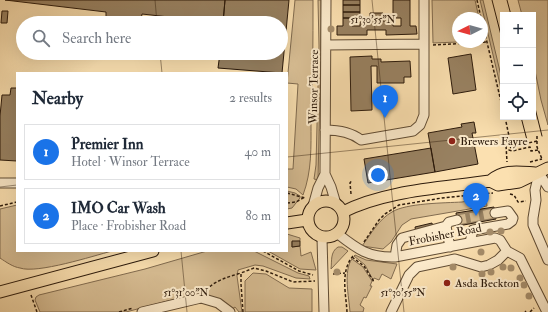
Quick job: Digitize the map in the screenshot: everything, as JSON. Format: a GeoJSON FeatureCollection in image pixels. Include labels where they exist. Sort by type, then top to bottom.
{"type":"FeatureCollection","features":[{"type":"Feature","properties":{"kind":"main road"},"geometry":{"type":"LineString","coordinates":[[340,208],[399,194],[490,181],[497,175],[501,174],[544,168]]}},
{"type":"Feature","properties":{"kind":"main road"},"geometry":{"type":"LineString","coordinates":[[322,201],[327,201],[340,208],[345,220],[343,227],[338,234],[327,238],[322,238],[311,231],[308,226],[308,220],[310,210],[313,206],[322,201]]}},
{"type":"Feature","properties":{"kind":"main road"},"geometry":{"type":"LineString","coordinates":[[288,223],[308,220]]}},
{"type":"Feature","properties":{"kind":"main road"},"geometry":{"type":"LineString","coordinates":[[0,292],[149,252]]}},
{"type":"Feature","properties":{"kind":"street","name":"Winsor Terrace"},"geometry":{"type":"LineString","coordinates":[[326,0],[325,174],[340,208]]}},
{"type":"Feature","properties":{"kind":"street"},"geometry":{"type":"LineString","coordinates":[[325,130],[335,130],[354,134],[361,140],[414,130],[420,124],[424,115],[424,0]]}},
{"type":"Feature","properties":{"kind":"street"},"geometry":{"type":"LineString","coordinates":[[326,45],[424,45]]}},
{"type":"Feature","properties":{"kind":"street"},"geometry":{"type":"LineString","coordinates":[[544,168],[548,187]]}},
{"type":"Feature","properties":{"kind":"street"},"geometry":{"type":"LineString","coordinates":[[544,168],[535,190],[536,200],[533,225],[548,260]]}},
{"type":"Feature","properties":{"kind":"street","name":"Winsor Terrace"},"geometry":{"type":"LineString","coordinates":[[313,206],[318,188],[325,174]]}},
{"type":"Feature","properties":{"kind":"street"},"geometry":{"type":"LineString","coordinates":[[0,183],[16,183]]}},
{"type":"Feature","properties":{"kind":"street"},"geometry":{"type":"LineString","coordinates":[[470,242],[473,230],[508,224],[512,221],[513,218],[508,211],[495,213]]}},
{"type":"Feature","properties":{"kind":"street"},"geometry":{"type":"LineString","coordinates":[[395,257],[397,245],[402,238],[446,226],[449,222],[457,220]]}},
{"type":"Feature","properties":{"kind":"street"},"geometry":{"type":"LineString","coordinates":[[446,226],[450,247]]}},
{"type":"Feature","properties":{"kind":"street","name":"Frobisher Road"},"geometry":{"type":"LineString","coordinates":[[338,234],[355,247],[367,254],[377,257],[395,257],[495,238],[500,240],[507,251],[520,258],[547,312]]}},
{"type":"Feature","properties":{"kind":"street"},"geometry":{"type":"LineString","coordinates":[[322,238],[324,312]]}},
{"type":"Feature","properties":{"kind":"street"},"geometry":{"type":"LineString","coordinates":[[391,312],[409,276],[417,267],[455,259],[481,267],[498,260],[507,251]]}},
{"type":"Feature","properties":{"kind":"street"},"geometry":{"type":"LineString","coordinates":[[142,312],[201,298],[218,303],[230,312]]}},
{"type":"Feature","properties":{"kind":"path"},"geometry":{"type":"LineString","coordinates":[[477,0],[480,12]]}},
{"type":"Feature","properties":{"kind":"path"},"geometry":{"type":"LineString","coordinates":[[424,45],[452,44]]}},
{"type":"Feature","properties":{"kind":"path"},"geometry":{"type":"LineString","coordinates":[[488,46],[500,97]]}},
{"type":"Feature","properties":{"kind":"path"},"geometry":{"type":"LineString","coordinates":[[505,164],[508,161],[506,144],[509,136],[506,120]]}},
{"type":"Feature","properties":{"kind":"path"},"geometry":{"type":"LineString","coordinates":[[536,136],[538,150],[544,168]]}},
{"type":"Feature","properties":{"kind":"path"},"geometry":{"type":"LineString","coordinates":[[533,137],[534,142]]}},
{"type":"Feature","properties":{"kind":"path"},"geometry":{"type":"LineString","coordinates":[[537,141],[511,147],[509,150],[512,151],[530,147],[531,151],[538,150]]}},
{"type":"Feature","properties":{"kind":"path"},"geometry":{"type":"LineString","coordinates":[[351,194],[350,183],[352,180]]}},
{"type":"Feature","properties":{"kind":"path"},"geometry":{"type":"LineString","coordinates":[[288,193],[305,198]]}},
{"type":"Feature","properties":{"kind":"path"},"geometry":{"type":"LineString","coordinates":[[288,203],[296,202],[305,198],[308,193]]}},
{"type":"Feature","properties":{"kind":"path"},"geometry":{"type":"LineString","coordinates":[[362,244],[379,220],[399,205],[442,198],[497,193]]}},
{"type":"Feature","properties":{"kind":"path"},"geometry":{"type":"LineString","coordinates":[[506,193],[514,195],[518,202],[530,201]]}},
{"type":"Feature","properties":{"kind":"path"},"geometry":{"type":"LineString","coordinates":[[0,206],[16,202]]}},
{"type":"Feature","properties":{"kind":"path"},"geometry":{"type":"LineString","coordinates":[[265,252],[299,271],[310,275],[315,275]]}},
{"type":"Feature","properties":{"kind":"path"},"geometry":{"type":"LineString","coordinates":[[347,312],[345,273],[348,261],[355,253]]}},
{"type":"Feature","properties":{"kind":"path"},"geometry":{"type":"LineString","coordinates":[[349,254],[364,266],[374,282]]}},
{"type":"Feature","properties":{"kind":"path"},"geometry":{"type":"LineString","coordinates":[[205,292],[214,283],[254,268],[266,270],[293,282],[315,280]]}},
{"type":"Feature","properties":{"kind":"path"},"geometry":{"type":"LineString","coordinates":[[241,273],[240,284],[243,312]]}},
{"type":"Feature","properties":{"kind":"path"},"geometry":{"type":"LineString","coordinates":[[333,277],[333,274],[345,273]]}},
{"type":"Feature","properties":{"kind":"path"},"geometry":{"type":"LineString","coordinates":[[32,295],[37,312]]}},
{"type":"Feature","properties":{"kind":"path"},"geometry":{"type":"LineString","coordinates":[[530,312],[538,306]]}},
{"type":"Feature","properties":{"kind":"shaded area"},"geometry":{"type":"Polygon","coordinates":[[[295,0],[313,0],[311,141],[308,177],[303,195],[296,189],[288,187],[288,169],[293,169],[298,84],[288,83],[295,0]]]}},
{"type":"Feature","properties":{"kind":"shaded area"},"geometry":{"type":"Polygon","coordinates":[[[318,0],[321,0],[321,46],[318,180],[314,179],[316,165],[319,46],[318,0]]]}},
{"type":"Feature","properties":{"kind":"shaded area"},"geometry":{"type":"Polygon","coordinates":[[[432,0],[475,0],[478,12],[452,12],[452,42],[433,43],[432,0]]]}},
{"type":"Feature","properties":{"kind":"shaded area"},"geometry":{"type":"Polygon","coordinates":[[[480,0],[483,0],[486,12],[483,12],[480,0]]]}},
{"type":"Feature","properties":{"kind":"shaded area"},"geometry":{"type":"Polygon","coordinates":[[[518,0],[548,0],[548,125],[536,76],[536,12],[521,12],[518,0]]]}},
{"type":"Feature","properties":{"kind":"shaded area"},"geometry":{"type":"Polygon","coordinates":[[[488,21],[500,71],[500,84],[488,34],[488,21]]]}},
{"type":"Feature","properties":{"kind":"shaded area"},"geometry":{"type":"Polygon","coordinates":[[[288,191],[300,196],[292,208],[288,209],[288,191]]]}},
{"type":"Feature","properties":{"kind":"shaded area"},"geometry":{"type":"Polygon","coordinates":[[[486,198],[487,206],[411,219],[402,225],[391,242],[383,249],[362,246],[383,219],[398,209],[416,205],[462,202],[486,198]]]}},
{"type":"Feature","properties":{"kind":"shaded area"},"geometry":{"type":"Polygon","coordinates":[[[16,205],[16,252],[108,252],[52,267],[28,269],[17,267],[0,258],[0,209],[16,205]]]}},
{"type":"Feature","properties":{"kind":"shaded area"},"geometry":{"type":"Polygon","coordinates":[[[288,234],[300,238],[300,241],[292,242],[292,247],[300,246],[301,256],[311,252],[316,270],[300,269],[270,252],[288,252],[288,234]]]}},
{"type":"Feature","properties":{"kind":"shaded area"},"geometry":{"type":"Polygon","coordinates":[[[342,247],[348,251],[331,269],[333,254],[335,249],[342,247]]]}},
{"type":"Feature","properties":{"kind":"shaded area"},"geometry":{"type":"Polygon","coordinates":[[[204,252],[256,252],[298,273],[309,276],[310,279],[296,278],[263,266],[255,265],[238,270],[237,276],[242,312],[239,312],[235,307],[232,309],[220,300],[201,294],[175,299],[126,312],[40,312],[35,300],[39,295],[145,269],[204,252]]]}},
{"type":"Feature","properties":{"kind":"shaded area"},"geometry":{"type":"Polygon","coordinates":[[[355,255],[366,260],[397,264],[391,279],[382,274],[379,280],[374,278],[373,280],[365,265],[354,256],[355,255]]]}},
{"type":"Feature","properties":{"kind":"shaded area"},"geometry":{"type":"Polygon","coordinates":[[[352,259],[363,267],[372,281],[370,286],[372,286],[366,298],[364,297],[360,305],[364,308],[363,312],[350,312],[347,277],[349,264],[352,259]]]}},
{"type":"Feature","properties":{"kind":"shaded area"},"geometry":{"type":"Polygon","coordinates":[[[253,273],[266,274],[289,288],[312,289],[312,312],[245,312],[245,281],[253,273]]]}},
{"type":"Feature","properties":{"kind":"building"},"geometry":{"type":"Polygon","coordinates":[[[5,0],[225,0],[224,16],[160,16],[142,14],[142,16],[106,16],[106,12],[5,0]]]}},
{"type":"Feature","properties":{"kind":"building"},"geometry":{"type":"Polygon","coordinates":[[[225,0],[289,0],[287,16],[224,16],[225,0]]]}},
{"type":"Feature","properties":{"kind":"building"},"geometry":{"type":"Polygon","coordinates":[[[343,0],[360,0],[360,5],[343,5],[343,0]]]}},
{"type":"Feature","properties":{"kind":"building"},"geometry":{"type":"Polygon","coordinates":[[[393,0],[410,0],[410,26],[416,26],[417,34],[386,35],[386,30],[367,30],[367,35],[337,35],[337,26],[343,26],[343,18],[352,18],[352,26],[360,26],[360,22],[370,22],[370,13],[383,13],[383,21],[393,21],[393,26],[401,26],[401,18],[393,18],[393,0]]]}},
{"type":"Feature","properties":{"kind":"building"},"geometry":{"type":"Polygon","coordinates":[[[343,5],[360,5],[360,12],[343,12],[343,5]]]}},
{"type":"Feature","properties":{"kind":"building"},"geometry":{"type":"Polygon","coordinates":[[[2,11],[8,11],[7,23],[1,23],[2,11]]]}},
{"type":"Feature","properties":{"kind":"building"},"geometry":{"type":"Polygon","coordinates":[[[343,12],[360,12],[360,18],[343,18],[343,12]]]}},
{"type":"Feature","properties":{"kind":"building"},"geometry":{"type":"Polygon","coordinates":[[[471,54],[476,90],[453,94],[448,58],[471,54]]]}},
{"type":"Feature","properties":{"kind":"building"},"geometry":{"type":"Polygon","coordinates":[[[372,56],[372,59],[381,59],[381,62],[410,61],[411,77],[404,77],[404,83],[377,83],[377,66],[371,66],[372,110],[351,111],[350,57],[372,56]]]}},
{"type":"Feature","properties":{"kind":"building"},"geometry":{"type":"Polygon","coordinates":[[[219,60],[283,60],[282,72],[218,68],[219,60]]]}},
{"type":"Feature","properties":{"kind":"building"},"geometry":{"type":"Polygon","coordinates":[[[11,88],[16,88],[16,161],[0,160],[0,116],[2,95],[10,95],[11,88]]]}},
{"type":"Feature","properties":{"kind":"building","name":"Brewers Fayre"},"geometry":{"type":"Polygon","coordinates":[[[474,122],[476,133],[472,133],[478,164],[435,172],[428,133],[462,127],[461,124],[474,122]]]}},
{"type":"Feature","properties":{"kind":"building"},"geometry":{"type":"Polygon","coordinates":[[[431,148],[435,172],[368,183],[364,159],[431,148]]]}},
{"type":"Feature","properties":{"kind":"building"},"geometry":{"type":"Polygon","coordinates":[[[494,207],[496,219],[458,226],[456,213],[494,207]]]}},
{"type":"Feature","properties":{"kind":"building"},"geometry":{"type":"Polygon","coordinates":[[[432,223],[436,241],[418,244],[415,227],[432,223]]]}},
{"type":"Feature","properties":{"kind":"building"},"geometry":{"type":"Polygon","coordinates":[[[292,241],[300,241],[300,246],[292,247],[292,241]]]}},
{"type":"Feature","properties":{"kind":"tunnel"},"geometry":{"type":"LineString","coordinates":[[457,220],[495,213]]}},
{"type":"Feature","properties":{"kind":"tram line"},"geometry":{"type":"LineString","coordinates":[[492,0],[500,31]]}},
{"type":"Feature","properties":{"kind":"tram line"},"geometry":{"type":"LineString","coordinates":[[507,0],[510,12]]}},
{"type":"Feature","properties":{"kind":"tram line"},"geometry":{"type":"LineString","coordinates":[[536,112],[542,136]]}},
{"type":"Feature","properties":{"kind":"tram line"},"geometry":{"type":"LineString","coordinates":[[522,120],[527,140]]}},
{"type":"Feature","properties":{"kind":"place","name":"Premier Inn"},"geometry":{"type":"Point","coordinates":[385,118]}},
{"type":"Feature","properties":{"kind":"place","name":"Brewers Fayre"},"geometry":{"type":"Point","coordinates":[452,141]}},
{"type":"Feature","properties":{"kind":"place","name":"IMO Car Wash"},"geometry":{"type":"Point","coordinates":[476,216]}},
{"type":"Feature","properties":{"kind":"place","name":"Asda Beckton"},"geometry":{"type":"Point","coordinates":[447,283]}}]}
